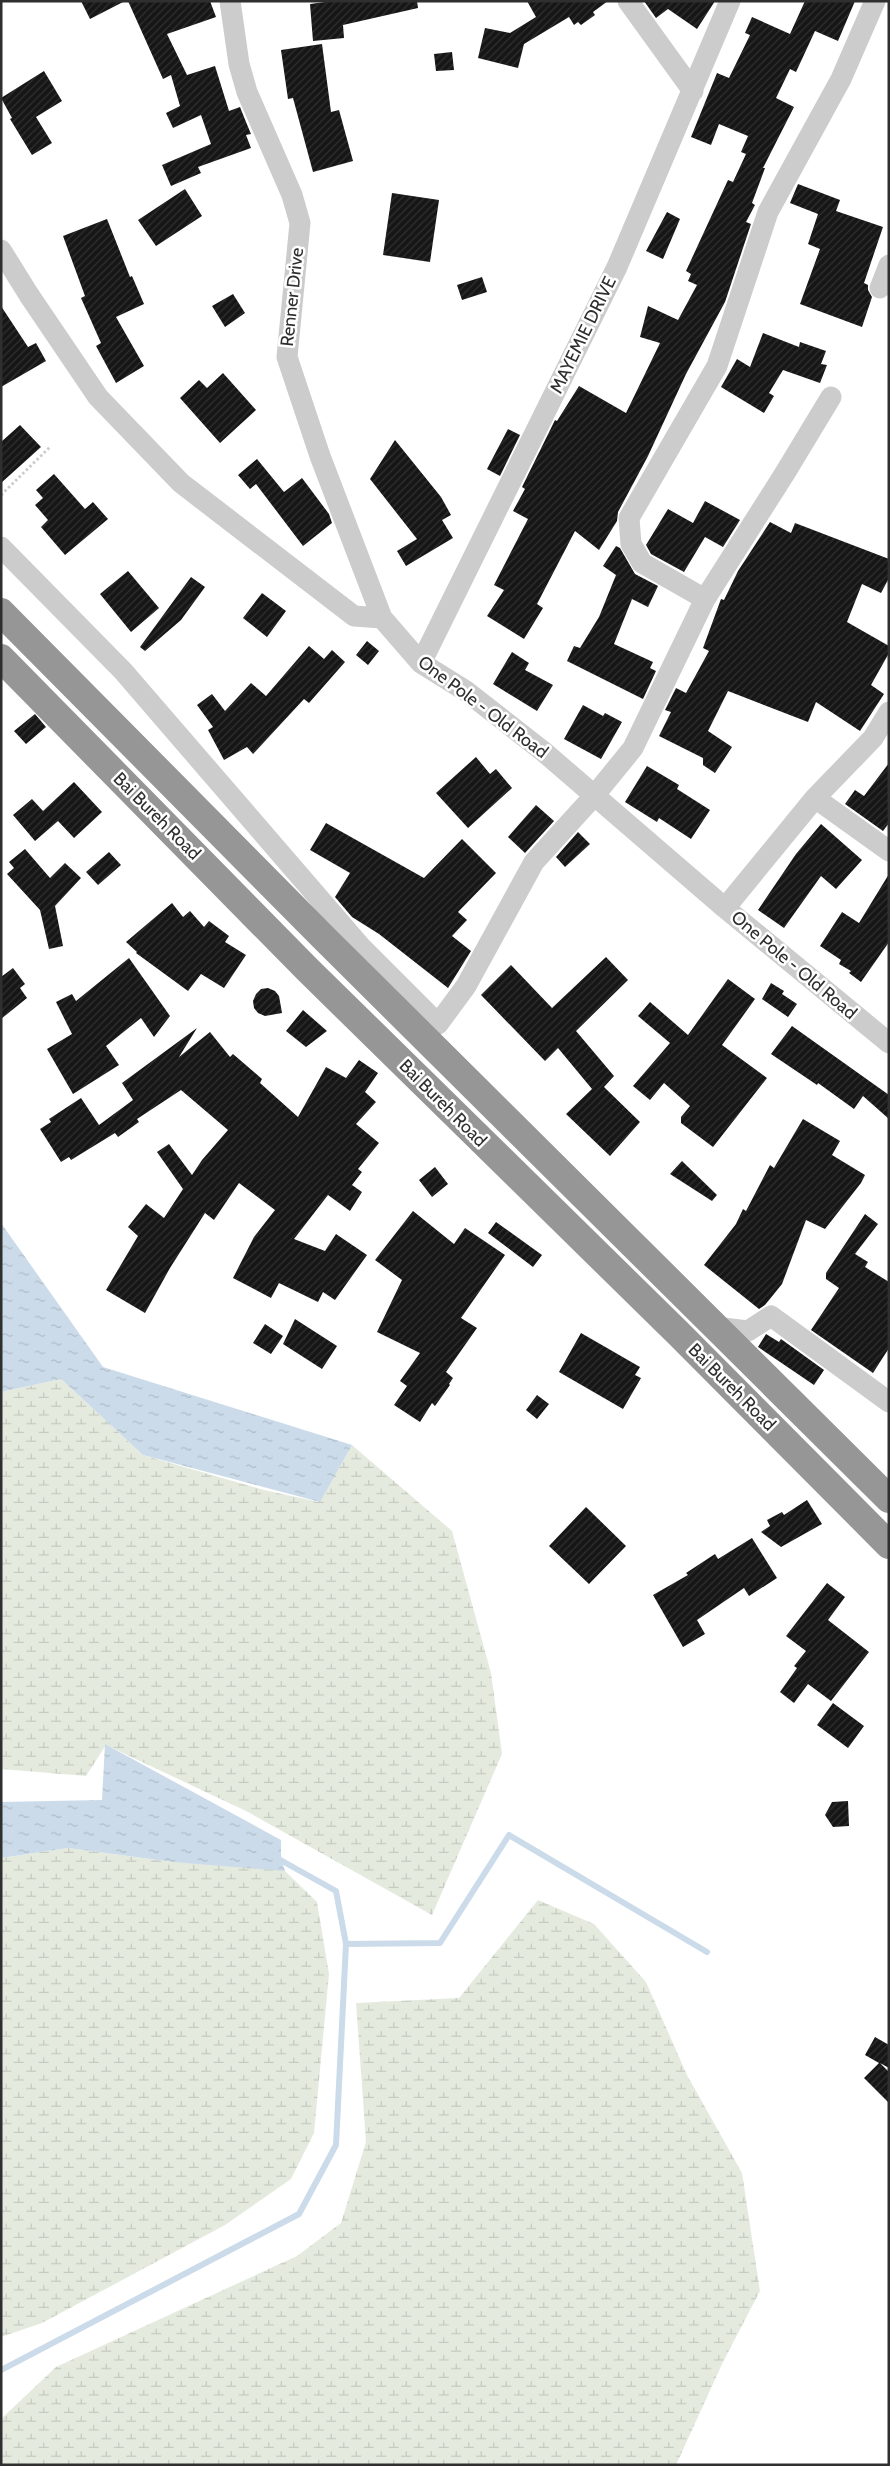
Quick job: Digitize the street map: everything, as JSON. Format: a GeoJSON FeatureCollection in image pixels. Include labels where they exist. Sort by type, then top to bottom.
{"type":"FeatureCollection","features":[{"type":"Feature","properties":{"kind":"highway","name":"Bai Bureh Road"},"geometry":{"type":"LineString","coordinates":[[1,612],[889,1499]]}},
{"type":"Feature","properties":{"kind":"highway","name":"Bai Bureh Road"},"geometry":{"type":"LineString","coordinates":[[1,658],[308,969],[679,1334],[889,1545]]}},
{"type":"Feature","properties":{"kind":"street","name":"Renner Drive"},"geometry":{"type":"LineString","coordinates":[[230,1],[239,64],[247,92],[292,195],[300,223],[287,357],[320,456],[382,618]]}},
{"type":"Feature","properties":{"kind":"street"},"geometry":{"type":"LineString","coordinates":[[628,1],[693,91]]}},
{"type":"Feature","properties":{"kind":"street","name":"MAYEMIE DRIVE"},"geometry":{"type":"LineString","coordinates":[[421,663],[617,267],[730,1]]}},
{"type":"Feature","properties":{"kind":"street"},"geometry":{"type":"LineString","coordinates":[[705,600],[642,563],[631,544],[629,518],[717,366],[768,212],[841,80],[875,1]]}},
{"type":"Feature","properties":{"kind":"street"},"geometry":{"type":"LineString","coordinates":[[1,250],[29,295],[98,396],[181,483],[354,616],[382,618]]}},
{"type":"Feature","properties":{"kind":"street"},"geometry":{"type":"LineString","coordinates":[[880,288],[889,265]]}},
{"type":"Feature","properties":{"kind":"street"},"geometry":{"type":"LineString","coordinates":[[1,547],[123,672],[356,941],[438,1024],[466,986],[534,862],[594,796],[633,748],[705,600],[830,397]]}},
{"type":"Feature","properties":{"kind":"street","name":"One Pole - Old Road"},"geometry":{"type":"LineString","coordinates":[[382,618],[421,663],[491,710],[544,752],[725,908],[889,1043]]}},
{"type":"Feature","properties":{"kind":"street"},"geometry":{"type":"LineString","coordinates":[[725,908],[815,798],[873,738],[889,712]]}},
{"type":"Feature","properties":{"kind":"street"},"geometry":{"type":"LineString","coordinates":[[815,798],[889,851]]}},
{"type":"Feature","properties":{"kind":"street"},"geometry":{"type":"LineString","coordinates":[[715,1327],[748,1331],[771,1316],[889,1402]]}},
{"type":"Feature","properties":{"kind":"path"},"geometry":{"type":"LineString","coordinates":[[1,495],[51,446]]}},
{"type":"Feature","properties":{"kind":"green space"},"geometry":{"type":"Polygon","coordinates":[[[61,1379],[143,1455],[264,1490],[319,1502],[352,1445],[452,1531],[491,1673],[502,1754],[432,1915],[246,1811],[106,1745],[86,1776],[1,1769],[1,1392],[61,1379]]]}},
{"type":"Feature","properties":{"kind":"green space"},"geometry":{"type":"Polygon","coordinates":[[[68,1848],[173,1862],[251,1856],[285,1871],[317,1902],[329,1974],[314,2133],[291,2179],[225,2225],[42,2323],[1,2337],[1,1858],[68,1848]]]}},
{"type":"Feature","properties":{"kind":"green space"},"geometry":{"type":"Polygon","coordinates":[[[538,1900],[594,1924],[646,1982],[687,2075],[742,2173],[760,2291],[723,2362],[676,2465],[1,2465],[1,2419],[56,2367],[297,2256],[341,2223],[366,2142],[356,2003],[459,1998],[538,1900]]]}},
{"type":"Feature","properties":{"kind":"water"},"geometry":{"type":"Polygon","coordinates":[[[1,1223],[103,1367],[352,1445],[320,1502],[143,1455],[61,1379],[1,1392],[1,1223]]]}},
{"type":"Feature","properties":{"kind":"water"},"geometry":{"type":"Polygon","coordinates":[[[105,1744],[281,1840],[281,1859],[285,1871],[173,1862],[68,1848],[1,1858],[1,1802],[102,1800],[105,1744]]]}},
{"type":"Feature","properties":{"kind":"building"},"geometry":{"type":"Polygon","coordinates":[[[81,1],[125,1],[90,19],[81,1]]]}},
{"type":"Feature","properties":{"kind":"building"},"geometry":{"type":"Polygon","coordinates":[[[128,1],[210,1],[216,17],[167,34],[187,75],[215,66],[229,111],[240,107],[251,134],[246,135],[251,148],[198,167],[201,173],[171,186],[162,165],[211,144],[201,115],[173,128],[166,113],[180,106],[171,75],[163,79],[128,1]]]}},
{"type":"Feature","properties":{"kind":"building"},"geometry":{"type":"Polygon","coordinates":[[[333,1],[417,1],[418,8],[343,25],[344,38],[313,41],[310,4],[333,1]]]}},
{"type":"Feature","properties":{"kind":"building"},"geometry":{"type":"Polygon","coordinates":[[[527,1],[608,1],[593,12],[595,15],[581,25],[578,22],[574,25],[569,17],[524,44],[518,68],[478,58],[485,28],[510,33],[536,17],[527,1]]]}},
{"type":"Feature","properties":{"kind":"building"},"geometry":{"type":"Polygon","coordinates":[[[644,1],[715,1],[697,29],[668,9],[656,18],[644,1]]]}},
{"type":"Feature","properties":{"kind":"building"},"geometry":{"type":"Polygon","coordinates":[[[805,1],[855,1],[838,41],[815,31],[796,72],[790,69],[776,98],[794,107],[763,168],[765,168],[752,203],[755,205],[746,222],[751,224],[725,302],[686,374],[648,456],[618,512],[617,521],[599,550],[575,531],[537,604],[543,608],[524,639],[487,616],[504,590],[494,585],[528,519],[513,511],[525,489],[522,487],[555,420],[557,421],[579,386],[626,413],[660,343],[640,337],[648,306],[678,320],[697,285],[688,281],[691,274],[686,271],[728,180],[733,182],[746,154],[741,152],[748,136],[719,124],[711,145],[691,137],[717,73],[729,78],[750,35],[745,33],[752,17],[790,34],[805,1]]]}},
{"type":"Feature","properties":{"kind":"building"},"geometry":{"type":"Polygon","coordinates":[[[322,44],[331,112],[339,110],[353,161],[313,172],[293,98],[288,99],[281,50],[322,44]]]}},
{"type":"Feature","properties":{"kind":"building"},"geometry":{"type":"Polygon","coordinates":[[[452,52],[454,70],[436,71],[434,54],[452,52]]]}},
{"type":"Feature","properties":{"kind":"building"},"geometry":{"type":"Polygon","coordinates":[[[44,71],[62,101],[36,117],[52,143],[32,155],[10,119],[12,118],[1,98],[44,71]]]}},
{"type":"Feature","properties":{"kind":"building"},"geometry":{"type":"Polygon","coordinates":[[[798,184],[840,200],[836,211],[883,227],[864,283],[868,285],[868,290],[872,297],[862,327],[800,304],[820,249],[808,244],[818,214],[790,203],[798,184]]]}},
{"type":"Feature","properties":{"kind":"building"},"geometry":{"type":"Polygon","coordinates":[[[185,189],[202,216],[156,246],[138,220],[185,189]]]}},
{"type":"Feature","properties":{"kind":"building"},"geometry":{"type":"Polygon","coordinates":[[[392,193],[439,200],[430,262],[383,255],[392,193]]]}},
{"type":"Feature","properties":{"kind":"building"},"geometry":{"type":"Polygon","coordinates":[[[667,212],[680,219],[663,259],[646,251],[667,212]]]}},
{"type":"Feature","properties":{"kind":"building"},"geometry":{"type":"Polygon","coordinates":[[[107,219],[130,277],[132,276],[144,304],[116,317],[144,366],[116,383],[96,346],[101,343],[81,298],[85,296],[63,236],[107,219]]]}},
{"type":"Feature","properties":{"kind":"building"},"geometry":{"type":"Polygon","coordinates":[[[482,277],[487,292],[462,300],[457,285],[482,277]]]}},
{"type":"Feature","properties":{"kind":"building"},"geometry":{"type":"Polygon","coordinates":[[[233,294],[245,313],[225,327],[212,306],[233,294]]]}},
{"type":"Feature","properties":{"kind":"building"},"geometry":{"type":"Polygon","coordinates":[[[1,306],[28,347],[36,343],[46,361],[1,387],[1,306]]]}},
{"type":"Feature","properties":{"kind":"building"},"geometry":{"type":"Polygon","coordinates":[[[763,333],[799,347],[800,342],[826,351],[821,364],[827,365],[820,383],[783,370],[769,393],[774,396],[764,413],[721,387],[737,359],[750,367],[763,333]]]}},
{"type":"Feature","properties":{"kind":"building"},"geometry":{"type":"Polygon","coordinates":[[[223,373],[256,410],[220,443],[180,398],[199,380],[207,388],[223,373]]]}},
{"type":"Feature","properties":{"kind":"building"},"geometry":{"type":"Polygon","coordinates":[[[20,425],[41,447],[1,483],[1,442],[20,425]]]}},
{"type":"Feature","properties":{"kind":"building"},"geometry":{"type":"Polygon","coordinates":[[[508,429],[520,435],[500,476],[487,469],[508,429]]]}},
{"type":"Feature","properties":{"kind":"building"},"geometry":{"type":"Polygon","coordinates":[[[395,440],[441,497],[451,515],[442,520],[453,538],[406,566],[397,551],[417,539],[370,479],[395,440]]]}},
{"type":"Feature","properties":{"kind":"building"},"geometry":{"type":"Polygon","coordinates":[[[257,459],[284,492],[302,478],[329,514],[332,523],[303,546],[256,484],[250,489],[238,475],[257,459]]]}},
{"type":"Feature","properties":{"kind":"building"},"geometry":{"type":"Polygon","coordinates":[[[54,474],[85,509],[93,502],[108,519],[65,555],[41,527],[48,520],[35,505],[43,498],[36,490],[54,474]]]}},
{"type":"Feature","properties":{"kind":"building"},"geometry":{"type":"Polygon","coordinates":[[[705,501],[740,520],[723,547],[705,537],[684,572],[651,554],[646,545],[668,509],[693,523],[705,501]]]}},
{"type":"Feature","properties":{"kind":"building"},"geometry":{"type":"Polygon","coordinates":[[[770,522],[791,533],[795,523],[889,559],[889,578],[881,593],[862,584],[847,622],[889,646],[889,653],[871,685],[884,694],[860,731],[816,702],[808,722],[728,691],[708,731],[732,747],[715,773],[703,765],[703,758],[659,736],[671,712],[665,710],[676,688],[686,693],[709,651],[703,648],[721,599],[724,600],[738,571],[770,522]]]}},
{"type":"Feature","properties":{"kind":"building"},"geometry":{"type":"Polygon","coordinates":[[[616,546],[620,548],[635,574],[658,586],[648,607],[632,599],[614,644],[653,662],[650,668],[656,671],[643,699],[567,661],[574,646],[580,648],[599,617],[616,575],[603,566],[616,546]]]}},
{"type":"Feature","properties":{"kind":"building"},"geometry":{"type":"Polygon","coordinates":[[[128,571],[159,608],[131,632],[100,594],[128,571]]]}},
{"type":"Feature","properties":{"kind":"building"},"geometry":{"type":"Polygon","coordinates":[[[191,577],[205,587],[181,620],[145,651],[140,647],[191,577]]]}},
{"type":"Feature","properties":{"kind":"building"},"geometry":{"type":"Polygon","coordinates":[[[262,593],[286,611],[267,637],[243,618],[262,593]]]}},
{"type":"Feature","properties":{"kind":"building"},"geometry":{"type":"Polygon","coordinates":[[[367,641],[379,651],[368,665],[356,655],[367,641]]]}},
{"type":"Feature","properties":{"kind":"building"},"geometry":{"type":"Polygon","coordinates":[[[309,646],[324,659],[332,650],[345,662],[309,703],[304,699],[253,754],[247,747],[224,760],[208,730],[213,727],[197,705],[212,694],[225,711],[251,683],[266,696],[309,646]]]}},
{"type":"Feature","properties":{"kind":"building"},"geometry":{"type":"Polygon","coordinates":[[[512,652],[529,663],[525,670],[553,685],[537,711],[493,684],[512,652]]]}},
{"type":"Feature","properties":{"kind":"building"},"geometry":{"type":"Polygon","coordinates":[[[583,705],[603,716],[605,713],[622,722],[601,759],[564,739],[583,705]]]}},
{"type":"Feature","properties":{"kind":"building"},"geometry":{"type":"Polygon","coordinates":[[[35,714],[46,727],[26,744],[14,731],[35,714]]]}},
{"type":"Feature","properties":{"kind":"building"},"geometry":{"type":"Polygon","coordinates":[[[476,757],[490,774],[496,769],[512,788],[468,828],[436,793],[476,757]]]}},
{"type":"Feature","properties":{"kind":"building"},"geometry":{"type":"Polygon","coordinates":[[[889,763],[889,823],[883,831],[845,804],[855,790],[864,796],[889,763]]]}},
{"type":"Feature","properties":{"kind":"building"},"geometry":{"type":"Polygon","coordinates":[[[647,766],[679,785],[677,789],[710,810],[691,839],[659,818],[657,822],[625,802],[647,766]]]}},
{"type":"Feature","properties":{"kind":"building"},"geometry":{"type":"Polygon","coordinates":[[[74,782],[102,812],[74,838],[58,821],[35,841],[13,815],[32,799],[43,811],[74,782]]]}},
{"type":"Feature","properties":{"kind":"building"},"geometry":{"type":"Polygon","coordinates":[[[536,805],[554,821],[525,853],[508,837],[536,805]]]}},
{"type":"Feature","properties":{"kind":"building"},"geometry":{"type":"Polygon","coordinates":[[[326,823],[424,878],[462,839],[496,873],[458,912],[467,920],[452,936],[471,951],[448,988],[379,934],[352,917],[335,897],[350,873],[310,850],[326,823]]]}},
{"type":"Feature","properties":{"kind":"building"},"geometry":{"type":"Polygon","coordinates":[[[821,824],[862,860],[836,889],[821,876],[784,928],[758,910],[796,854],[821,824]]]}},
{"type":"Feature","properties":{"kind":"building"},"geometry":{"type":"Polygon","coordinates":[[[578,832],[590,844],[565,867],[556,857],[578,832]]]}},
{"type":"Feature","properties":{"kind":"building"},"geometry":{"type":"Polygon","coordinates":[[[25,849],[50,878],[65,863],[81,878],[55,906],[63,946],[49,949],[40,910],[7,874],[14,868],[9,862],[25,849]]]}},
{"type":"Feature","properties":{"kind":"building"},"geometry":{"type":"Polygon","coordinates":[[[109,852],[121,865],[98,885],[86,872],[109,852]]]}},
{"type":"Feature","properties":{"kind":"building"},"geometry":{"type":"Polygon","coordinates":[[[889,874],[889,942],[861,982],[849,973],[851,971],[839,964],[841,960],[820,946],[842,912],[859,923],[889,874]]]}},
{"type":"Feature","properties":{"kind":"building"},"geometry":{"type":"Polygon","coordinates":[[[172,903],[183,917],[190,911],[204,927],[209,921],[229,936],[225,942],[246,955],[224,988],[201,974],[188,991],[136,953],[126,942],[172,903]]]}},
{"type":"Feature","properties":{"kind":"building"},"geometry":{"type":"Polygon","coordinates":[[[606,957],[628,980],[576,1031],[614,1076],[604,1087],[640,1122],[610,1156],[566,1114],[592,1089],[558,1048],[545,1061],[481,995],[511,965],[552,1008],[606,957]]]}},
{"type":"Feature","properties":{"kind":"building"},"geometry":{"type":"Polygon","coordinates":[[[129,958],[170,1016],[154,1037],[141,1018],[106,1046],[119,1065],[73,1094],[47,1049],[72,1034],[56,1002],[72,994],[76,1001],[129,958]]]}},
{"type":"Feature","properties":{"kind":"building"},"geometry":{"type":"Polygon","coordinates":[[[13,968],[25,984],[20,988],[27,998],[1,1019],[1,977],[13,968]]]}},
{"type":"Feature","properties":{"kind":"building"},"geometry":{"type":"Polygon","coordinates":[[[728,979],[755,999],[722,1045],[767,1078],[713,1147],[681,1123],[681,1117],[690,1106],[664,1083],[650,1100],[633,1086],[670,1043],[638,1016],[650,1002],[688,1035],[728,979]]]}},
{"type":"Feature","properties":{"kind":"building"},"geometry":{"type":"Polygon","coordinates":[[[771,983],[784,991],[782,994],[797,1004],[788,1017],[762,999],[771,983]]]}},
{"type":"Feature","properties":{"kind":"building"},"geometry":{"type":"Polygon","coordinates":[[[268,988],[275,991],[279,996],[282,1013],[265,1016],[258,1013],[254,1008],[253,1001],[256,994],[261,989],[268,988]]]}},
{"type":"Feature","properties":{"kind":"building"},"geometry":{"type":"Polygon","coordinates":[[[303,1010],[327,1031],[306,1047],[286,1031],[303,1010]]]}},
{"type":"Feature","properties":{"kind":"building"},"geometry":{"type":"Polygon","coordinates":[[[792,1026],[889,1095],[889,1119],[863,1096],[854,1109],[818,1083],[817,1085],[771,1054],[792,1026]]]}},
{"type":"Feature","properties":{"kind":"building"},"geometry":{"type":"Polygon","coordinates":[[[197,1028],[179,1057],[210,1032],[230,1057],[233,1054],[262,1079],[260,1083],[298,1117],[326,1067],[346,1078],[359,1060],[378,1073],[365,1092],[376,1102],[356,1124],[379,1143],[358,1169],[362,1172],[352,1185],[362,1192],[350,1211],[328,1195],[294,1239],[325,1251],[336,1234],[367,1255],[335,1300],[323,1292],[318,1302],[279,1283],[271,1298],[233,1278],[254,1237],[275,1210],[239,1183],[214,1220],[205,1213],[170,1268],[145,1313],[106,1290],[138,1236],[128,1227],[146,1204],[164,1218],[183,1189],[157,1152],[169,1144],[192,1175],[202,1160],[228,1130],[181,1090],[137,1119],[139,1122],[118,1137],[115,1133],[71,1160],[69,1157],[61,1162],[40,1129],[51,1122],[49,1119],[81,1098],[99,1125],[133,1100],[122,1083],[197,1028]]]}},
{"type":"Feature","properties":{"kind":"building"},"geometry":{"type":"Polygon","coordinates":[[[803,1119],[840,1141],[832,1155],[865,1175],[861,1183],[825,1229],[806,1220],[782,1284],[765,1305],[759,1309],[704,1265],[736,1224],[743,1209],[746,1211],[770,1165],[774,1168],[803,1119]]]}},
{"type":"Feature","properties":{"kind":"building"},"geometry":{"type":"Polygon","coordinates":[[[682,1161],[717,1195],[712,1201],[670,1174],[682,1161]]]}},
{"type":"Feature","properties":{"kind":"building"},"geometry":{"type":"Polygon","coordinates":[[[435,1167],[448,1184],[432,1197],[419,1180],[435,1167]]]}},
{"type":"Feature","properties":{"kind":"building"},"geometry":{"type":"Polygon","coordinates":[[[413,1211],[454,1244],[465,1228],[505,1255],[461,1318],[477,1328],[446,1372],[453,1378],[450,1385],[435,1406],[432,1403],[420,1422],[394,1405],[407,1386],[400,1381],[420,1353],[377,1332],[402,1280],[375,1260],[413,1211]]]}},
{"type":"Feature","properties":{"kind":"building"},"geometry":{"type":"Polygon","coordinates":[[[865,1214],[878,1224],[855,1254],[868,1262],[865,1267],[889,1282],[889,1348],[873,1373],[811,1330],[839,1288],[826,1279],[826,1273],[865,1214]]]}},
{"type":"Feature","properties":{"kind":"building"},"geometry":{"type":"Polygon","coordinates":[[[496,1222],[542,1255],[533,1267],[488,1233],[496,1222]]]}},
{"type":"Feature","properties":{"kind":"building"},"geometry":{"type":"Polygon","coordinates":[[[295,1319],[337,1346],[322,1369],[283,1344],[295,1319]]]}},
{"type":"Feature","properties":{"kind":"building"},"geometry":{"type":"Polygon","coordinates":[[[265,1324],[283,1336],[271,1354],[253,1343],[265,1324]]]}},
{"type":"Feature","properties":{"kind":"building"},"geometry":{"type":"Polygon","coordinates":[[[581,1333],[640,1367],[635,1375],[641,1378],[623,1409],[559,1372],[581,1333]]]}},
{"type":"Feature","properties":{"kind":"building"},"geometry":{"type":"Polygon","coordinates":[[[766,1334],[779,1342],[781,1339],[824,1370],[814,1385],[758,1347],[766,1334]]]}},
{"type":"Feature","properties":{"kind":"building"},"geometry":{"type":"Polygon","coordinates":[[[537,1395],[549,1404],[537,1419],[526,1410],[537,1395]]]}},
{"type":"Feature","properties":{"kind":"building"},"geometry":{"type":"Polygon","coordinates":[[[807,1500],[822,1524],[781,1547],[761,1532],[770,1526],[767,1520],[782,1512],[784,1515],[807,1500]]]}},
{"type":"Feature","properties":{"kind":"building"},"geometry":{"type":"Polygon","coordinates":[[[586,1507],[626,1546],[589,1584],[549,1546],[586,1507]]]}},
{"type":"Feature","properties":{"kind":"building"},"geometry":{"type":"Polygon","coordinates":[[[752,1538],[777,1578],[749,1596],[744,1588],[697,1620],[705,1634],[683,1647],[653,1595],[688,1575],[686,1573],[715,1554],[718,1559],[752,1538]]]}},
{"type":"Feature","properties":{"kind":"building"},"geometry":{"type":"Polygon","coordinates":[[[827,1583],[845,1597],[828,1620],[869,1652],[831,1701],[808,1684],[794,1703],[780,1692],[797,1668],[794,1666],[806,1651],[786,1636],[827,1583]]]}},
{"type":"Feature","properties":{"kind":"building"},"geometry":{"type":"Polygon","coordinates":[[[833,1703],[864,1726],[848,1748],[817,1725],[833,1703]]]}},
{"type":"Feature","properties":{"kind":"building"},"geometry":{"type":"Polygon","coordinates":[[[848,1801],[849,1826],[833,1827],[825,1815],[832,1802],[848,1801]]]}},
{"type":"Feature","properties":{"kind":"building"},"geometry":{"type":"Polygon","coordinates":[[[875,2037],[889,2045],[889,2068],[880,2063],[889,2072],[889,2103],[864,2078],[879,2063],[865,2055],[875,2037]]]}},
{"type":"Feature","properties":{"kind":"waterway"},"geometry":{"type":"LineString","coordinates":[[346,1944],[440,1943],[509,1835],[707,1952]]}},
{"type":"Feature","properties":{"kind":"waterway"},"geometry":{"type":"LineString","coordinates":[[1,2370],[299,2214],[336,2145],[346,1944],[336,1891],[275,1857]]}}]}
